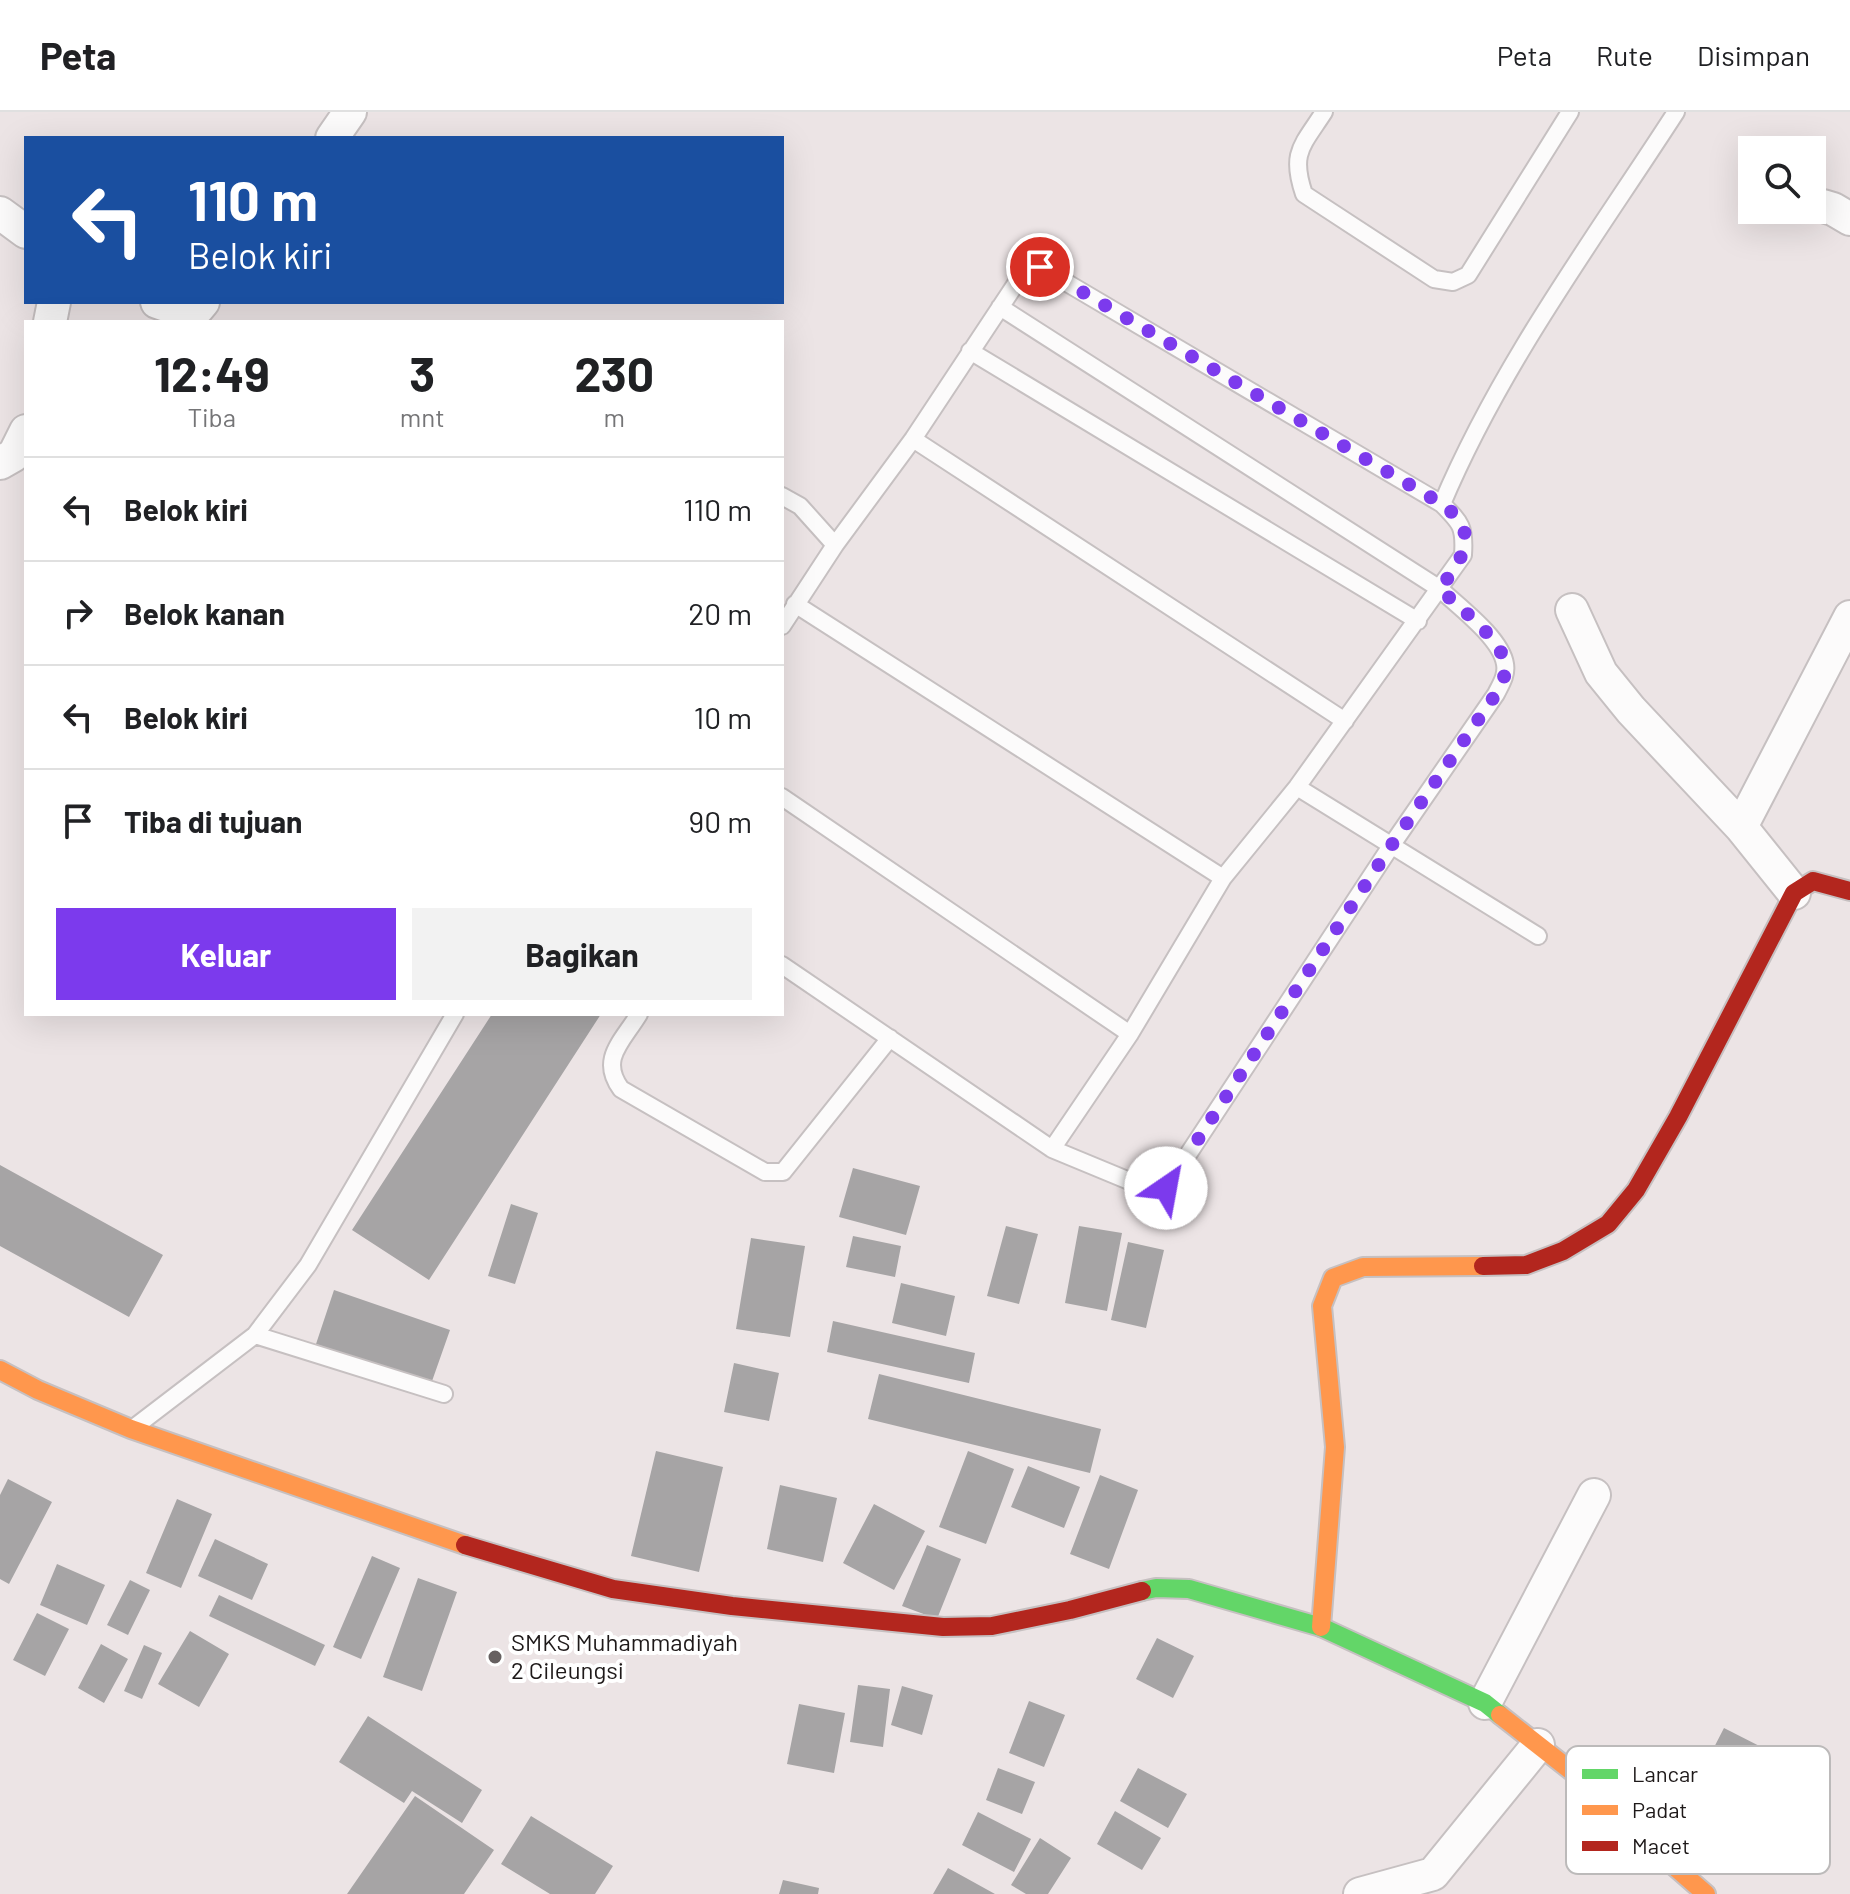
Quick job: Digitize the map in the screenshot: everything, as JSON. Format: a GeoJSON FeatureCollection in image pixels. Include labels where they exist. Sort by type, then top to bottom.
{"type":"FeatureCollection","features":[{"type":"Feature","properties":{"kind":"street"},"geometry":{"type":"LineString","coordinates":[[333,136],[350,112]]}},
{"type":"Feature","properties":{"kind":"street"},"geometry":{"type":"LineString","coordinates":[[0,213],[24,231]]}},
{"type":"Feature","properties":{"kind":"street"},"geometry":{"type":"LineString","coordinates":[[163,304],[183,311],[198,308],[201,304]]}},
{"type":"Feature","properties":{"kind":"street"},"geometry":{"type":"LineString","coordinates":[[0,463],[14,455],[24,435]]}},
{"type":"Feature","properties":{"kind":"street"},"geometry":{"type":"LineString","coordinates":[[1572,610],[1601,673],[1631,710],[1741,827],[1794,893]]}},
{"type":"Feature","properties":{"kind":"street"},"geometry":{"type":"LineString","coordinates":[[1741,827],[1850,617]]}},
{"type":"Feature","properties":{"kind":"street"},"geometry":{"type":"LineString","coordinates":[[1321,1627],[1335,1447],[1322,1306],[1333,1278],[1363,1267],[1526,1265],[1563,1251],[1608,1224],[1636,1190],[1678,1117],[1794,893],[1813,881],[1850,891]]}},
{"type":"Feature","properties":{"kind":"street"},"geometry":{"type":"LineString","coordinates":[[0,1370],[38,1390],[131,1429],[487,1553],[613,1589],[732,1606],[943,1627],[992,1626],[1070,1610],[1131,1592],[1156,1588],[1189,1589],[1321,1627],[1485,1703],[1566,1767]]}},
{"type":"Feature","properties":{"kind":"street"},"geometry":{"type":"LineString","coordinates":[[1485,1703],[1594,1495]]}},
{"type":"Feature","properties":{"kind":"street"},"geometry":{"type":"LineString","coordinates":[[1360,1894],[1433,1874],[1538,1745]]}},
{"type":"Feature","properties":{"kind":"street"},"geometry":{"type":"LineString","coordinates":[[1683,1874],[1706,1894]]}},
{"type":"Feature","properties":{"kind":"lane"},"geometry":{"type":"LineString","coordinates":[[1324,112],[1300,148],[1296,171],[1304,194],[1434,279],[1453,282],[1468,275],[1484,253],[1570,112]]}},
{"type":"Feature","properties":{"kind":"lane"},"geometry":{"type":"LineString","coordinates":[[1442,504],[1467,444],[1676,112]]}},
{"type":"Feature","properties":{"kind":"lane"},"geometry":{"type":"LineString","coordinates":[[784,623],[835,545],[913,439],[1015,285],[1040,267],[1442,504],[1461,523],[1463,555],[1297,787],[1223,878],[1130,1034],[1052,1149]]}},
{"type":"Feature","properties":{"kind":"lane"},"geometry":{"type":"LineString","coordinates":[[784,966],[1052,1149],[1139,1185],[1166,1188],[1391,846],[1496,694],[1504,677],[1505,662],[1491,637],[1440,589],[1000,307]]}},
{"type":"Feature","properties":{"kind":"lane"},"geometry":{"type":"LineString","coordinates":[[970,351],[1418,621]]}},
{"type":"Feature","properties":{"kind":"lane"},"geometry":{"type":"LineString","coordinates":[[913,439],[1345,721]]}},
{"type":"Feature","properties":{"kind":"lane"},"geometry":{"type":"LineString","coordinates":[[784,497],[800,506],[835,545]]}},
{"type":"Feature","properties":{"kind":"lane"},"geometry":{"type":"LineString","coordinates":[[795,604],[1223,878]]}},
{"type":"Feature","properties":{"kind":"lane"},"geometry":{"type":"LineString","coordinates":[[1297,787],[1538,936]]}},
{"type":"Feature","properties":{"kind":"lane"},"geometry":{"type":"LineString","coordinates":[[784,798],[1130,1034]]}},
{"type":"Feature","properties":{"kind":"lane"},"geometry":{"type":"LineString","coordinates":[[131,1429],[255,1335],[308,1265],[454,1016]]}},
{"type":"Feature","properties":{"kind":"lane"},"geometry":{"type":"LineString","coordinates":[[638,1016],[611,1059],[611,1075],[621,1089],[765,1172],[774,1174],[783,1172],[890,1038]]}},
{"type":"Feature","properties":{"kind":"lane"},"geometry":{"type":"LineString","coordinates":[[255,1335],[444,1394]]}},
{"type":"Feature","properties":{"kind":"building"},"geometry":{"type":"Polygon","coordinates":[[[491,1016],[600,1016],[429,1280],[352,1230],[491,1016]]]}},
{"type":"Feature","properties":{"kind":"building"},"geometry":{"type":"Polygon","coordinates":[[[0,1165],[163,1255],[129,1317],[0,1246],[0,1165]]]}},
{"type":"Feature","properties":{"kind":"building"},"geometry":{"type":"Polygon","coordinates":[[[853,1168],[920,1186],[906,1235],[839,1217],[853,1168]]]}},
{"type":"Feature","properties":{"kind":"building"},"geometry":{"type":"Polygon","coordinates":[[[511,1204],[538,1213],[515,1284],[488,1276],[511,1204]]]}},
{"type":"Feature","properties":{"kind":"building"},"geometry":{"type":"Polygon","coordinates":[[[1006,1226],[1038,1234],[1019,1304],[987,1296],[1006,1226]]]}},
{"type":"Feature","properties":{"kind":"building"},"geometry":{"type":"Polygon","coordinates":[[[1079,1226],[1122,1233],[1107,1311],[1065,1303],[1079,1226]]]}},
{"type":"Feature","properties":{"kind":"building"},"geometry":{"type":"Polygon","coordinates":[[[853,1236],[901,1246],[895,1277],[846,1267],[853,1236]]]}},
{"type":"Feature","properties":{"kind":"building"},"geometry":{"type":"Polygon","coordinates":[[[751,1238],[805,1246],[790,1337],[736,1329],[751,1238]]]}},
{"type":"Feature","properties":{"kind":"building"},"geometry":{"type":"Polygon","coordinates":[[[1128,1242],[1164,1250],[1146,1328],[1111,1320],[1128,1242]]]}},
{"type":"Feature","properties":{"kind":"building"},"geometry":{"type":"Polygon","coordinates":[[[901,1283],[955,1296],[946,1336],[892,1323],[901,1283]]]}},
{"type":"Feature","properties":{"kind":"building"},"geometry":{"type":"Polygon","coordinates":[[[334,1290],[450,1330],[431,1384],[316,1344],[334,1290]]]}},
{"type":"Feature","properties":{"kind":"building"},"geometry":{"type":"Polygon","coordinates":[[[833,1321],[975,1353],[969,1383],[827,1352],[833,1321]]]}},
{"type":"Feature","properties":{"kind":"building"},"geometry":{"type":"Polygon","coordinates":[[[734,1363],[779,1373],[769,1421],[724,1412],[734,1363]]]}},
{"type":"Feature","properties":{"kind":"building"},"geometry":{"type":"Polygon","coordinates":[[[879,1374],[1101,1429],[1090,1473],[868,1419],[879,1374]]]}},
{"type":"Feature","properties":{"kind":"building"},"geometry":{"type":"Polygon","coordinates":[[[656,1451],[723,1467],[699,1572],[631,1556],[656,1451]]]}},
{"type":"Feature","properties":{"kind":"building"},"geometry":{"type":"Polygon","coordinates":[[[968,1451],[1014,1469],[986,1544],[939,1527],[968,1451]]]}},
{"type":"Feature","properties":{"kind":"building"},"geometry":{"type":"Polygon","coordinates":[[[1028,1466],[1080,1487],[1064,1528],[1011,1507],[1028,1466]]]}},
{"type":"Feature","properties":{"kind":"building"},"geometry":{"type":"Polygon","coordinates":[[[1100,1475],[1138,1490],[1109,1569],[1070,1554],[1100,1475]]]}},
{"type":"Feature","properties":{"kind":"building"},"geometry":{"type":"Polygon","coordinates":[[[8,1479],[52,1502],[9,1584],[0,1579],[0,1495],[8,1479]]]}},
{"type":"Feature","properties":{"kind":"building"},"geometry":{"type":"Polygon","coordinates":[[[780,1485],[837,1498],[823,1562],[767,1549],[780,1485]]]}},
{"type":"Feature","properties":{"kind":"building"},"geometry":{"type":"Polygon","coordinates":[[[177,1499],[212,1514],[181,1588],[146,1573],[177,1499]]]}},
{"type":"Feature","properties":{"kind":"building"},"geometry":{"type":"Polygon","coordinates":[[[874,1504],[925,1531],[894,1590],[843,1563],[874,1504]]]}},
{"type":"Feature","properties":{"kind":"building"},"geometry":{"type":"Polygon","coordinates":[[[215,1539],[268,1564],[252,1600],[198,1576],[215,1539]]]}},
{"type":"Feature","properties":{"kind":"building"},"geometry":{"type":"Polygon","coordinates":[[[927,1545],[961,1559],[937,1619],[902,1606],[927,1545]]]}},
{"type":"Feature","properties":{"kind":"building"},"geometry":{"type":"Polygon","coordinates":[[[372,1556],[400,1568],[361,1659],[333,1647],[372,1556]]]}},
{"type":"Feature","properties":{"kind":"building"},"geometry":{"type":"Polygon","coordinates":[[[57,1564],[105,1585],[87,1625],[40,1605],[57,1564]]]}},
{"type":"Feature","properties":{"kind":"building"},"geometry":{"type":"Polygon","coordinates":[[[418,1578],[457,1592],[422,1691],[383,1677],[418,1578]]]}},
{"type":"Feature","properties":{"kind":"building"},"geometry":{"type":"Polygon","coordinates":[[[130,1580],[150,1590],[128,1635],[107,1625],[130,1580]]]}},
{"type":"Feature","properties":{"kind":"building"},"geometry":{"type":"Polygon","coordinates":[[[219,1595],[325,1645],[315,1666],[209,1616],[219,1595]]]}},
{"type":"Feature","properties":{"kind":"building"},"geometry":{"type":"Polygon","coordinates":[[[37,1613],[69,1629],[45,1676],[13,1660],[37,1613]]]}},
{"type":"Feature","properties":{"kind":"building"},"geometry":{"type":"Polygon","coordinates":[[[190,1631],[229,1654],[199,1707],[158,1684],[190,1631]]]}},
{"type":"Feature","properties":{"kind":"building"},"geometry":{"type":"Polygon","coordinates":[[[1157,1638],[1194,1656],[1173,1698],[1136,1679],[1157,1638]]]}},
{"type":"Feature","properties":{"kind":"building"},"geometry":{"type":"Polygon","coordinates":[[[101,1644],[128,1659],[104,1703],[78,1688],[101,1644]]]}},
{"type":"Feature","properties":{"kind":"building"},"geometry":{"type":"Polygon","coordinates":[[[144,1645],[162,1653],[142,1699],[124,1691],[144,1645]]]}},
{"type":"Feature","properties":{"kind":"building"},"geometry":{"type":"Polygon","coordinates":[[[858,1685],[890,1689],[883,1747],[850,1742],[858,1685]]]}},
{"type":"Feature","properties":{"kind":"building"},"geometry":{"type":"Polygon","coordinates":[[[902,1686],[933,1695],[922,1735],[891,1725],[902,1686]]]}},
{"type":"Feature","properties":{"kind":"building"},"geometry":{"type":"Polygon","coordinates":[[[1029,1701],[1065,1715],[1044,1767],[1009,1753],[1029,1701]]]}},
{"type":"Feature","properties":{"kind":"building"},"geometry":{"type":"Polygon","coordinates":[[[799,1704],[845,1713],[834,1773],[787,1764],[799,1704]]]}},
{"type":"Feature","properties":{"kind":"building"},"geometry":{"type":"Polygon","coordinates":[[[368,1716],[482,1790],[462,1823],[412,1791],[404,1803],[339,1762],[368,1716]]]}},
{"type":"Feature","properties":{"kind":"building"},"geometry":{"type":"Polygon","coordinates":[[[1724,1728],[1759,1746],[1715,1746],[1724,1728]]]}},
{"type":"Feature","properties":{"kind":"building"},"geometry":{"type":"Polygon","coordinates":[[[998,1768],[1035,1782],[1022,1814],[986,1800],[998,1768]]]}},
{"type":"Feature","properties":{"kind":"building"},"geometry":{"type":"Polygon","coordinates":[[[1138,1768],[1187,1794],[1168,1828],[1120,1801],[1138,1768]]]}},
{"type":"Feature","properties":{"kind":"building"},"geometry":{"type":"Polygon","coordinates":[[[415,1796],[494,1850],[464,1894],[347,1894],[415,1796]]]}},
{"type":"Feature","properties":{"kind":"building"},"geometry":{"type":"Polygon","coordinates":[[[1115,1811],[1161,1838],[1142,1870],[1097,1844],[1115,1811]]]}},
{"type":"Feature","properties":{"kind":"building"},"geometry":{"type":"Polygon","coordinates":[[[978,1812],[1031,1839],[1014,1872],[962,1845],[978,1812]]]}},
{"type":"Feature","properties":{"kind":"building"},"geometry":{"type":"Polygon","coordinates":[[[531,1816],[613,1866],[595,1894],[550,1894],[501,1864],[531,1816]]]}},
{"type":"Feature","properties":{"kind":"building"},"geometry":{"type":"Polygon","coordinates":[[[1040,1838],[1071,1858],[1048,1894],[1026,1894],[1011,1885],[1040,1838]]]}},
{"type":"Feature","properties":{"kind":"building"},"geometry":{"type":"Polygon","coordinates":[[[948,1868],[995,1894],[933,1894],[948,1868]]]}},
{"type":"Feature","properties":{"kind":"building"},"geometry":{"type":"Polygon","coordinates":[[[783,1880],[819,1888],[818,1894],[779,1894],[783,1880]]]}},
{"type":"Feature","properties":{"kind":"traffic: fast"},"geometry":{"type":"LineString","coordinates":[[1142,1591],[1156,1588],[1189,1589],[1321,1627],[1485,1703],[1500,1715]]}},
{"type":"Feature","properties":{"kind":"traffic: slow"},"geometry":{"type":"LineString","coordinates":[[1321,1627],[1335,1447],[1322,1306],[1333,1278],[1363,1267],[1483,1266]]}},
{"type":"Feature","properties":{"kind":"traffic: slow"},"geometry":{"type":"LineString","coordinates":[[0,1370],[38,1390],[131,1429],[465,1545]]}},
{"type":"Feature","properties":{"kind":"traffic: slow"},"geometry":{"type":"LineString","coordinates":[[1500,1715],[1566,1767]]}},
{"type":"Feature","properties":{"kind":"traffic: slow"},"geometry":{"type":"LineString","coordinates":[[1683,1874],[1706,1894]]}},
{"type":"Feature","properties":{"kind":"traffic: jam"},"geometry":{"type":"LineString","coordinates":[[1483,1266],[1526,1265],[1563,1251],[1608,1224],[1636,1190],[1678,1117],[1794,893],[1813,881],[1850,891]]}},
{"type":"Feature","properties":{"kind":"traffic: jam"},"geometry":{"type":"LineString","coordinates":[[465,1545],[613,1589],[732,1606],[943,1627],[992,1626],[1142,1591]]}},
{"type":"Feature","properties":{"kind":"place","name":"SMKS Muhammadiyah 2 Cileungsi"},"geometry":{"type":"Point","coordinates":[495,1657]}},
{"type":"Feature","properties":{"kind":"route"},"geometry":{"type":"LineString","coordinates":[[1040,267],[1442,504],[1461,523],[1464,538],[1463,555],[1440,589],[1491,637],[1505,662],[1504,677],[1496,694],[1391,846],[1166,1188]]}}]}
